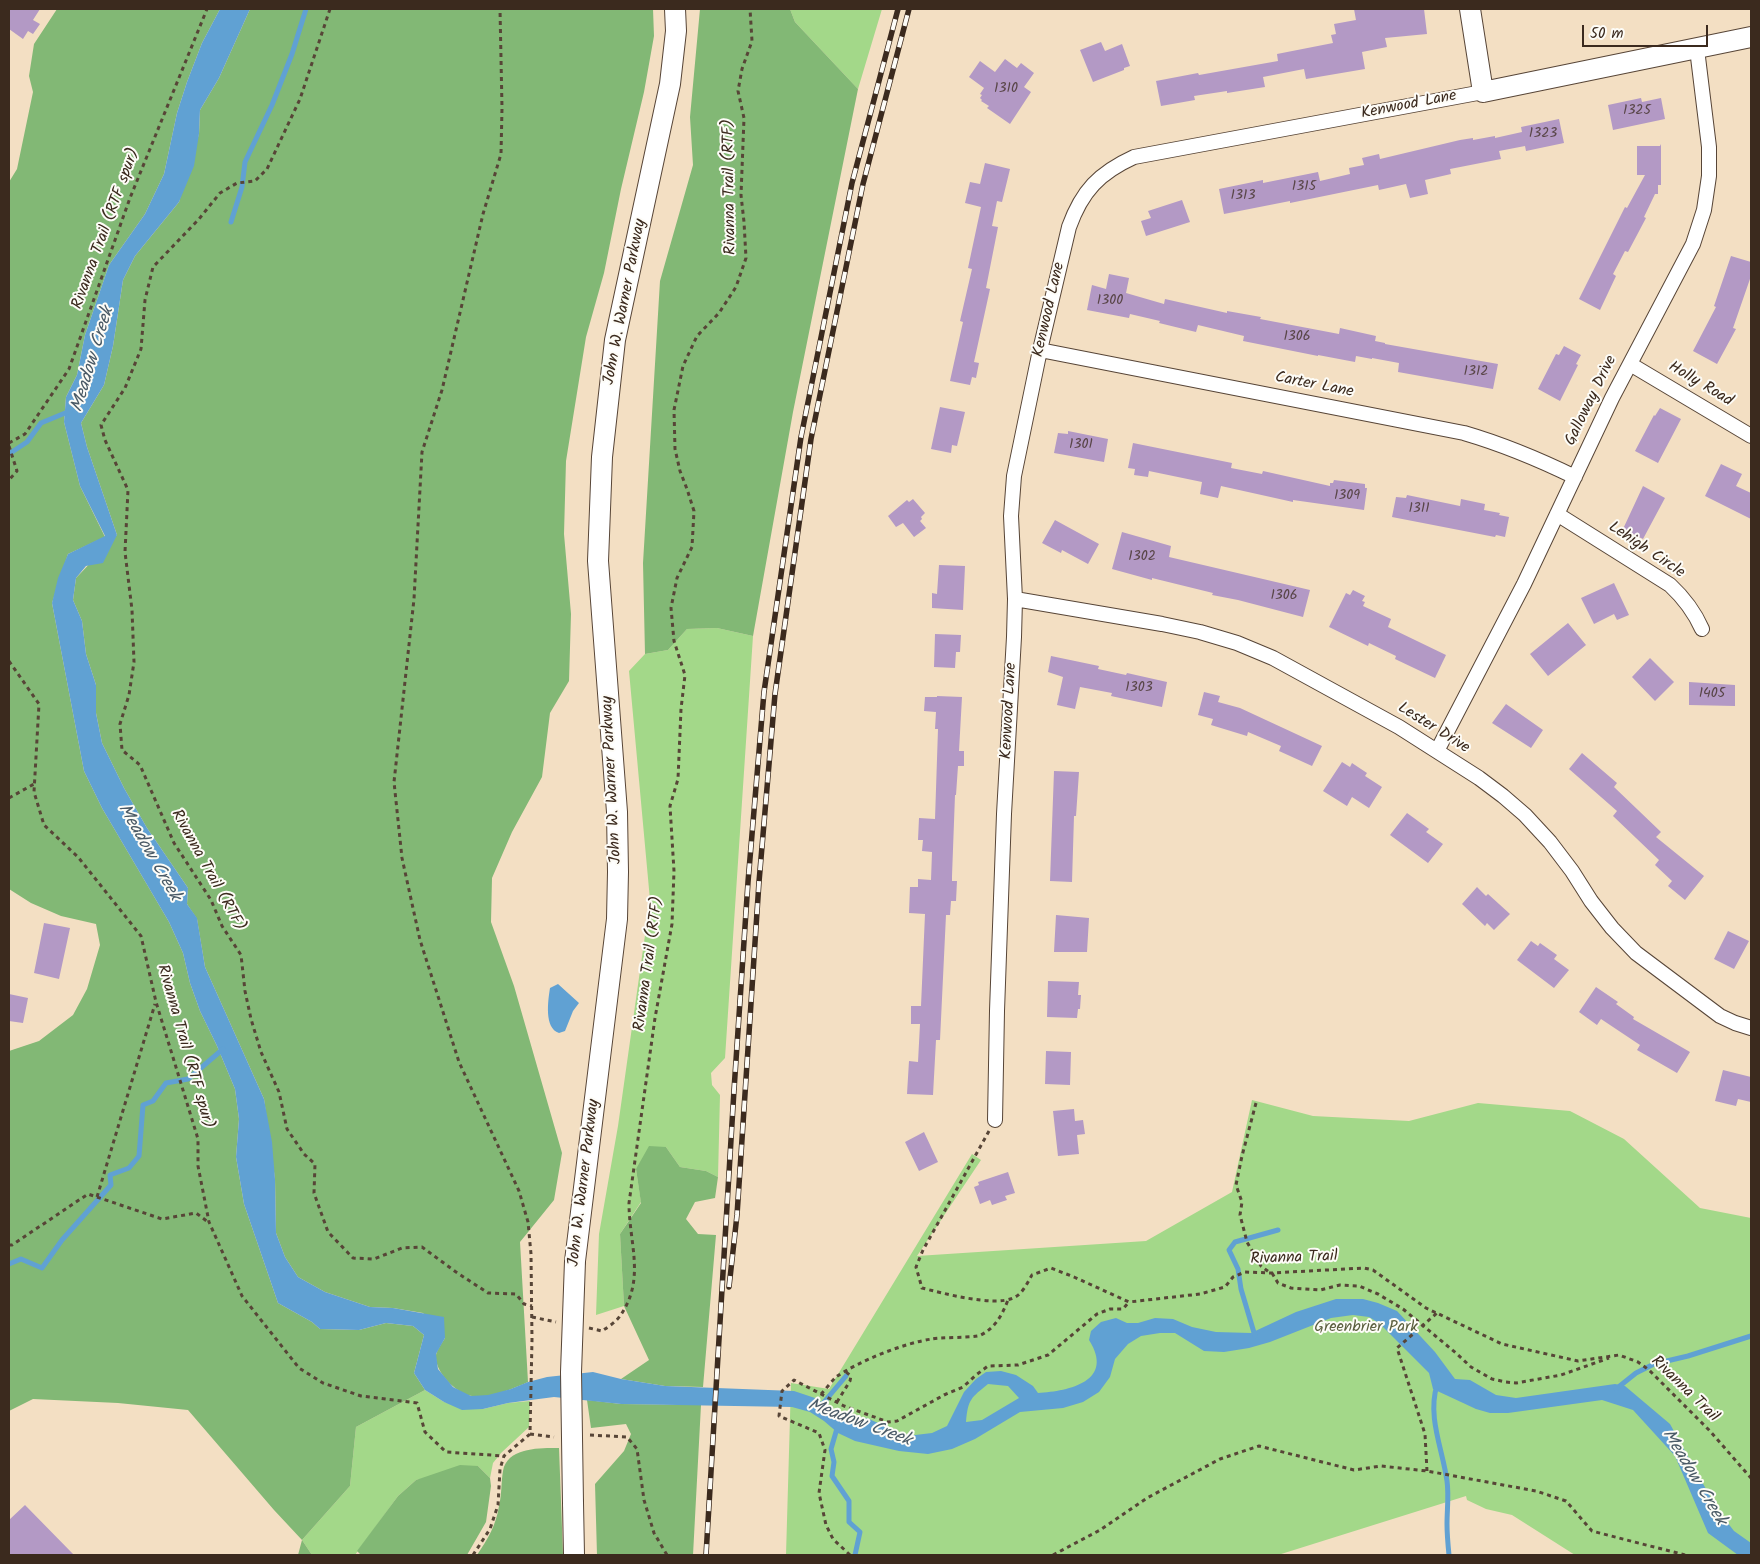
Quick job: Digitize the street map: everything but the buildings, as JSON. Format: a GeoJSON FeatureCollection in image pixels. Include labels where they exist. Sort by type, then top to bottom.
{"type":"FeatureCollection","features":[{"type":"Feature","properties":{"kind":"main road","name":"John W. Warner Parkway"},"geometry":{"type":"LineString","coordinates":[[574,1555],[570,1372],[575,1261],[617,919],[617,812],[598,562],[602,457],[616,340],[670,84],[676,31],[675,9]]}},
{"type":"Feature","properties":{"kind":"main road"},"geometry":{"type":"LineString","coordinates":[[1470,9],[1483,92]]}},
{"type":"Feature","properties":{"kind":"main road","name":"Kenwood Lane"},"geometry":{"type":"LineString","coordinates":[[1483,92],[1751,37]]}},
{"type":"Feature","properties":{"kind":"street","name":"Galloway Drive"},"geometry":{"type":"LineString","coordinates":[[1437,752],[1524,584],[1612,398],[1693,244],[1704,210],[1709,176],[1709,147],[1697,49]]}},
{"type":"Feature","properties":{"kind":"street","name":"Kenwood Lane"},"geometry":{"type":"LineString","coordinates":[[995,1120],[1000,932],[1015,599],[1011,516],[1014,476],[1040,350],[1069,227],[1076,208],[1086,191],[1097,179],[1116,165],[1134,157],[1483,92]]}},
{"type":"Feature","properties":{"kind":"street","name":"Carter Lane"},"geometry":{"type":"LineString","coordinates":[[1040,350],[1464,433],[1503,444],[1533,456],[1575,477]]}},
{"type":"Feature","properties":{"kind":"street","name":"Holly Road"},"geometry":{"type":"LineString","coordinates":[[1630,364],[1751,436]]}},
{"type":"Feature","properties":{"kind":"street","name":"Lehigh Circle"},"geometry":{"type":"LineString","coordinates":[[1557,514],[1670,585],[1689,605],[1702,629]]}},
{"type":"Feature","properties":{"kind":"street","name":"Lester Drive"},"geometry":{"type":"LineString","coordinates":[[1015,599],[1171,626],[1237,643],[1282,663],[1399,727],[1479,778],[1525,815],[1556,849],[1591,901],[1612,928],[1636,953],[1720,1016],[1751,1028]]}},
{"type":"Feature","properties":{"kind":"path","name":"Rivanna Trail (RTF spur)"},"geometry":{"type":"LineString","coordinates":[[9,480],[17,471],[9,444],[25,434],[68,369],[130,198],[207,9]]}},
{"type":"Feature","properties":{"kind":"path","name":"Rivanna Trail (RTF)"},"geometry":{"type":"LineString","coordinates":[[330,9],[300,99],[266,170],[255,181],[238,183],[220,193],[199,219],[153,267],[145,300],[141,349],[125,388],[102,425],[105,440],[128,490],[125,552],[132,610],[134,662],[129,695],[120,724],[122,750],[140,765],[174,843],[211,900],[222,926],[241,955],[245,991],[261,1052],[279,1092],[287,1129],[304,1154],[315,1164],[314,1193],[328,1232],[353,1258],[374,1259],[402,1248],[422,1247],[488,1293],[516,1294],[524,1304],[532,1306]]}},
{"type":"Feature","properties":{"kind":"path"},"geometry":{"type":"LineString","coordinates":[[473,1555],[490,1529],[498,1505],[500,1469],[504,1456],[530,1434],[532,1306],[528,1222],[519,1191],[459,1062],[420,940],[402,858],[394,782],[414,599],[422,452],[442,390],[483,214],[501,154],[500,9]]}},
{"type":"Feature","properties":{"kind":"path","name":"Rivanna Trail (RTF)"},"geometry":{"type":"LineString","coordinates":[[584,1328],[602,1331],[619,1317],[633,1290],[635,1252],[629,1224],[629,1204],[655,1018],[672,924],[674,871],[670,806],[678,779],[681,709],[685,675],[674,641],[671,608],[677,578],[692,547],[694,511],[688,489],[680,471],[675,449],[674,410],[683,366],[697,336],[719,312],[736,287],[746,258],[741,195],[744,118],[738,91],[742,69],[752,41],[750,9]]}},
{"type":"Feature","properties":{"kind":"path","name":"Rivanna Trail (RTF spur)"},"geometry":{"type":"LineString","coordinates":[[9,660],[39,704],[34,792],[44,825],[78,857],[141,936],[156,1002],[176,1073],[184,1089],[198,1140],[198,1166],[209,1222],[242,1296],[299,1368],[324,1383],[361,1396],[417,1402],[425,1432],[446,1452],[504,1456]]}},
{"type":"Feature","properties":{"kind":"path"},"geometry":{"type":"LineString","coordinates":[[9,798],[34,784]]}},
{"type":"Feature","properties":{"kind":"path"},"geometry":{"type":"LineString","coordinates":[[97,1197],[156,1002]]}},
{"type":"Feature","properties":{"kind":"path"},"geometry":{"type":"LineString","coordinates":[[1256,1103],[1236,1185],[1242,1202],[1240,1215],[1247,1242],[1260,1266],[1270,1273],[1278,1283],[1291,1288],[1320,1290],[1340,1285],[1359,1286],[1388,1299],[1456,1353],[1471,1368],[1492,1379],[1516,1383],[1561,1375],[1617,1356]]}},
{"type":"Feature","properties":{"kind":"path"},"geometry":{"type":"LineString","coordinates":[[995,1120],[923,1250],[916,1267],[922,1288],[982,1300],[1009,1299],[1022,1292],[1032,1275],[1051,1268],[1074,1276],[1128,1301]]}},
{"type":"Feature","properties":{"kind":"path"},"geometry":{"type":"LineString","coordinates":[[9,1245],[12,1245],[88,1194],[162,1219],[196,1213],[209,1222]]}},
{"type":"Feature","properties":{"kind":"path","name":"Rivanna Trail"},"geometry":{"type":"LineString","coordinates":[[849,1555],[833,1539],[826,1525],[819,1493],[825,1450],[819,1433],[779,1416],[782,1391],[794,1380],[837,1402],[888,1422],[897,1422],[944,1395],[963,1387],[988,1366],[1018,1365],[1048,1354],[1097,1314],[1110,1309],[1123,1309],[1128,1301],[1200,1294],[1225,1287],[1233,1277],[1245,1272],[1270,1273],[1364,1268],[1372,1270],[1437,1313],[1502,1344],[1578,1361],[1617,1356],[1641,1365],[1649,1370],[1709,1430],[1751,1478]]}},
{"type":"Feature","properties":{"kind":"path"},"geometry":{"type":"LineString","coordinates":[[821,1394],[835,1378],[903,1344],[932,1338],[978,1337],[992,1329],[1000,1318],[1009,1299]]}},
{"type":"Feature","properties":{"kind":"path"},"geometry":{"type":"LineString","coordinates":[[1427,1471],[1425,1434],[1397,1348],[1437,1313]]}},
{"type":"Feature","properties":{"kind":"path"},"geometry":{"type":"LineString","coordinates":[[532,1317],[558,1322]]}},
{"type":"Feature","properties":{"kind":"path"},"geometry":{"type":"LineString","coordinates":[[837,1402],[850,1381],[851,1376],[846,1372]]}},
{"type":"Feature","properties":{"kind":"path"},"geometry":{"type":"LineString","coordinates":[[530,1434],[560,1437]]}},
{"type":"Feature","properties":{"kind":"path"},"geometry":{"type":"LineString","coordinates":[[589,1435],[627,1437],[637,1450],[644,1500],[654,1533],[667,1555]]}},
{"type":"Feature","properties":{"kind":"path"},"geometry":{"type":"LineString","coordinates":[[1053,1555],[1100,1530],[1147,1498],[1220,1458],[1259,1446],[1354,1470],[1381,1466],[1427,1471],[1536,1491],[1566,1501],[1592,1531],[1685,1555]]}},
{"type":"Feature","properties":{"kind":"green space"},"geometry":{"type":"Polygon","coordinates":[[[57,9],[220,9],[202,43],[187,82],[177,113],[164,174],[145,214],[109,265],[85,335],[77,375],[66,397],[64,422],[80,486],[105,537],[68,554],[52,603],[84,771],[102,808],[169,922],[183,953],[190,983],[200,1011],[235,1089],[239,1119],[236,1157],[244,1204],[278,1303],[312,1322],[320,1329],[359,1330],[386,1323],[413,1326],[424,1335],[414,1373],[425,1390],[356,1427],[350,1486],[302,1540],[188,1410],[118,1403],[33,1399],[9,1411],[9,1051],[39,1041],[73,1015],[87,989],[100,945],[96,924],[61,916],[31,903],[9,889],[9,182],[17,169],[33,92],[29,76],[34,44],[57,9]]]}},
{"type":"Feature","properties":{"kind":"green space"},"geometry":{"type":"Polygon","coordinates":[[[250,9],[653,9],[654,36],[644,92],[621,189],[604,273],[586,337],[566,461],[564,534],[571,614],[569,681],[550,713],[542,777],[512,832],[492,878],[491,922],[514,986],[562,1153],[554,1200],[520,1242],[528,1382],[501,1393],[486,1396],[479,1397],[466,1394],[447,1381],[436,1361],[438,1349],[445,1338],[423,1313],[393,1308],[370,1307],[325,1292],[298,1277],[285,1257],[276,1233],[275,1179],[264,1099],[205,967],[197,919],[187,904],[188,888],[147,828],[124,788],[102,743],[96,713],[96,685],[86,654],[82,621],[73,600],[76,578],[117,535],[87,447],[81,423],[104,385],[113,346],[123,280],[135,256],[179,202],[199,134],[200,110],[219,78],[250,9]]]}},
{"type":"Feature","properties":{"kind":"green space"},"geometry":{"type":"Polygon","coordinates":[[[700,9],[790,9],[795,22],[858,89],[793,412],[753,636],[717,628],[687,629],[668,650],[645,654],[643,563],[660,281],[693,165],[690,117],[700,9]]]}},
{"type":"Feature","properties":{"kind":"green space"},"geometry":{"type":"Polygon","coordinates":[[[790,9],[882,9],[858,89],[795,22],[790,9]]]}},
{"type":"Feature","properties":{"kind":"green space"},"geometry":{"type":"Polygon","coordinates":[[[717,628],[753,636],[725,1058],[711,1073],[712,1085],[720,1095],[718,1177],[706,1171],[680,1167],[666,1147],[636,1169],[641,1202],[620,1234],[624,1306],[596,1315],[599,1234],[618,1126],[650,900],[629,671],[645,654],[668,650],[687,629],[717,628]]]}},
{"type":"Feature","properties":{"kind":"green space","name":"Greenbrier Park"},"geometry":{"type":"Polygon","coordinates":[[[1252,1100],[1313,1116],[1409,1121],[1478,1103],[1570,1111],[1624,1139],[1700,1208],[1751,1218],[1751,1555],[1575,1555],[1512,1515],[1486,1509],[1467,1500],[1466,1496],[1278,1555],[786,1555],[791,1383],[829,1389],[972,1154],[981,1160],[917,1256],[1146,1241],[1232,1192],[1252,1100]]]}},
{"type":"Feature","properties":{"kind":"green space"},"geometry":{"type":"Polygon","coordinates":[[[649,1146],[666,1147],[680,1167],[706,1171],[718,1177],[715,1198],[695,1202],[686,1219],[698,1234],[716,1235],[703,1387],[665,1386],[621,1379],[649,1360],[624,1306],[620,1234],[641,1203],[636,1169],[649,1146]]]}},
{"type":"Feature","properties":{"kind":"green space"},"geometry":{"type":"Polygon","coordinates":[[[425,1390],[444,1402],[483,1409],[508,1403],[530,1401],[529,1427],[493,1463],[490,1478],[478,1466],[416,1480],[398,1496],[355,1555],[312,1555],[302,1540],[350,1486],[356,1427],[425,1390]]]}},
{"type":"Feature","properties":{"kind":"green space"},"geometry":{"type":"Polygon","coordinates":[[[587,1400],[621,1404],[701,1405],[693,1555],[597,1555],[595,1484],[624,1451],[631,1434],[626,1424],[591,1428],[587,1400]]]}},
{"type":"Feature","properties":{"kind":"green space"},"geometry":{"type":"Polygon","coordinates":[[[559,1448],[563,1555],[477,1555],[494,1526],[506,1463],[511,1457],[526,1450],[559,1448]]]}},
{"type":"Feature","properties":{"kind":"green space"},"geometry":{"type":"Polygon","coordinates":[[[460,1465],[478,1466],[490,1478],[491,1486],[486,1522],[467,1555],[361,1555],[357,1551],[398,1496],[416,1480],[460,1465]]]}},
{"type":"Feature","properties":{"kind":"green space"},"geometry":{"type":"Polygon","coordinates":[[[302,1540],[312,1555],[298,1555],[302,1540]]]}},
{"type":"Feature","properties":{"kind":"water","name":"Meadow Creek"},"geometry":{"type":"Polygon","coordinates":[[[220,9],[250,9],[219,78],[200,110],[199,134],[194,166],[179,202],[135,256],[123,280],[113,346],[104,385],[81,423],[87,447],[117,535],[103,563],[86,566],[76,578],[73,600],[82,621],[86,654],[96,685],[96,713],[102,743],[124,788],[147,828],[188,888],[187,904],[197,918],[205,967],[264,1099],[272,1142],[276,1233],[285,1257],[298,1277],[325,1292],[370,1307],[393,1308],[444,1317],[445,1338],[436,1354],[438,1369],[453,1387],[471,1396],[488,1395],[547,1377],[593,1372],[621,1379],[665,1386],[794,1391],[815,1398],[847,1415],[869,1419],[907,1436],[932,1433],[947,1426],[964,1392],[976,1379],[986,1372],[1001,1371],[1016,1375],[1033,1386],[1038,1393],[1063,1390],[1085,1381],[1093,1374],[1096,1365],[1096,1354],[1089,1340],[1091,1331],[1101,1322],[1116,1318],[1127,1323],[1138,1323],[1155,1318],[1173,1319],[1192,1327],[1216,1332],[1251,1333],[1296,1312],[1336,1299],[1363,1299],[1397,1311],[1435,1352],[1455,1379],[1470,1380],[1496,1395],[1516,1398],[1615,1384],[1625,1386],[1670,1424],[1717,1509],[1734,1531],[1751,1543],[1751,1555],[1738,1555],[1708,1533],[1675,1456],[1633,1410],[1602,1400],[1508,1413],[1490,1413],[1476,1409],[1433,1389],[1429,1373],[1379,1323],[1369,1317],[1353,1315],[1331,1318],[1270,1342],[1224,1352],[1204,1351],[1175,1333],[1141,1336],[1128,1344],[1115,1359],[1110,1377],[1099,1392],[1083,1402],[1063,1408],[1020,1412],[975,1439],[952,1449],[928,1454],[899,1451],[855,1441],[838,1433],[810,1412],[792,1407],[621,1404],[554,1397],[508,1403],[483,1409],[462,1410],[444,1402],[425,1390],[414,1373],[424,1335],[413,1326],[386,1323],[359,1330],[320,1329],[312,1322],[278,1303],[244,1204],[236,1157],[239,1119],[235,1089],[200,1011],[190,983],[183,953],[169,922],[102,808],[84,771],[52,603],[58,578],[68,554],[105,536],[80,486],[64,422],[66,397],[77,375],[85,335],[109,265],[145,214],[164,174],[177,113],[202,43],[220,9]],[[988,1384],[971,1400],[966,1422],[982,1420],[1019,1398],[1008,1386],[988,1384]]]}},
{"type":"Feature","properties":{"kind":"water"},"geometry":{"type":"Polygon","coordinates":[[[558,984],[579,1003],[573,1011],[565,1031],[559,1033],[551,1026],[548,1014],[550,988],[558,984]]]}},
{"type":"Feature","properties":{"kind":"waterway"},"geometry":{"type":"LineString","coordinates":[[231,222],[242,187],[245,162],[272,105],[292,54],[306,9]]}},
{"type":"Feature","properties":{"kind":"waterway","name":"Meadow Creek"},"geometry":{"type":"LineString","coordinates":[[9,454],[27,442],[41,423],[70,411]]}},
{"type":"Feature","properties":{"kind":"waterway"},"geometry":{"type":"LineString","coordinates":[[9,1264],[21,1259],[42,1268],[62,1240],[111,1185],[110,1175],[129,1168],[139,1156],[143,1105],[153,1101],[166,1083],[188,1079],[223,1049]]}},
{"type":"Feature","properties":{"kind":"waterway"},"geometry":{"type":"LineString","coordinates":[[1255,1336],[1241,1289],[1238,1269],[1229,1250],[1235,1242],[1278,1230]]}},
{"type":"Feature","properties":{"kind":"waterway"},"geometry":{"type":"LineString","coordinates":[[1616,1389],[1636,1373],[1654,1364],[1688,1356],[1751,1336]]}},
{"type":"Feature","properties":{"kind":"waterway","name":"Meadow Creek"},"geometry":{"type":"LineString","coordinates":[[819,1408],[846,1376]]}},
{"type":"Feature","properties":{"kind":"waterway"},"geometry":{"type":"LineString","coordinates":[[1437,1385],[1434,1409],[1448,1486],[1447,1528],[1449,1555]]}},
{"type":"Feature","properties":{"kind":"waterway","name":"Meadow Creek"},"geometry":{"type":"LineString","coordinates":[[838,1425],[831,1449],[834,1462],[832,1476],[849,1501],[849,1522],[860,1532],[855,1555]]}},
{"type":"Feature","properties":{"kind":"railway"},"geometry":{"type":"LineString","coordinates":[[706,1555],[734,1090],[748,882],[764,692],[801,437],[852,183],[898,9]]}},
{"type":"Feature","properties":{"kind":"railway"},"geometry":{"type":"LineString","coordinates":[[729,1287],[737,1215],[759,882],[775,694],[811,439],[863,184],[909,9]]}}]}
